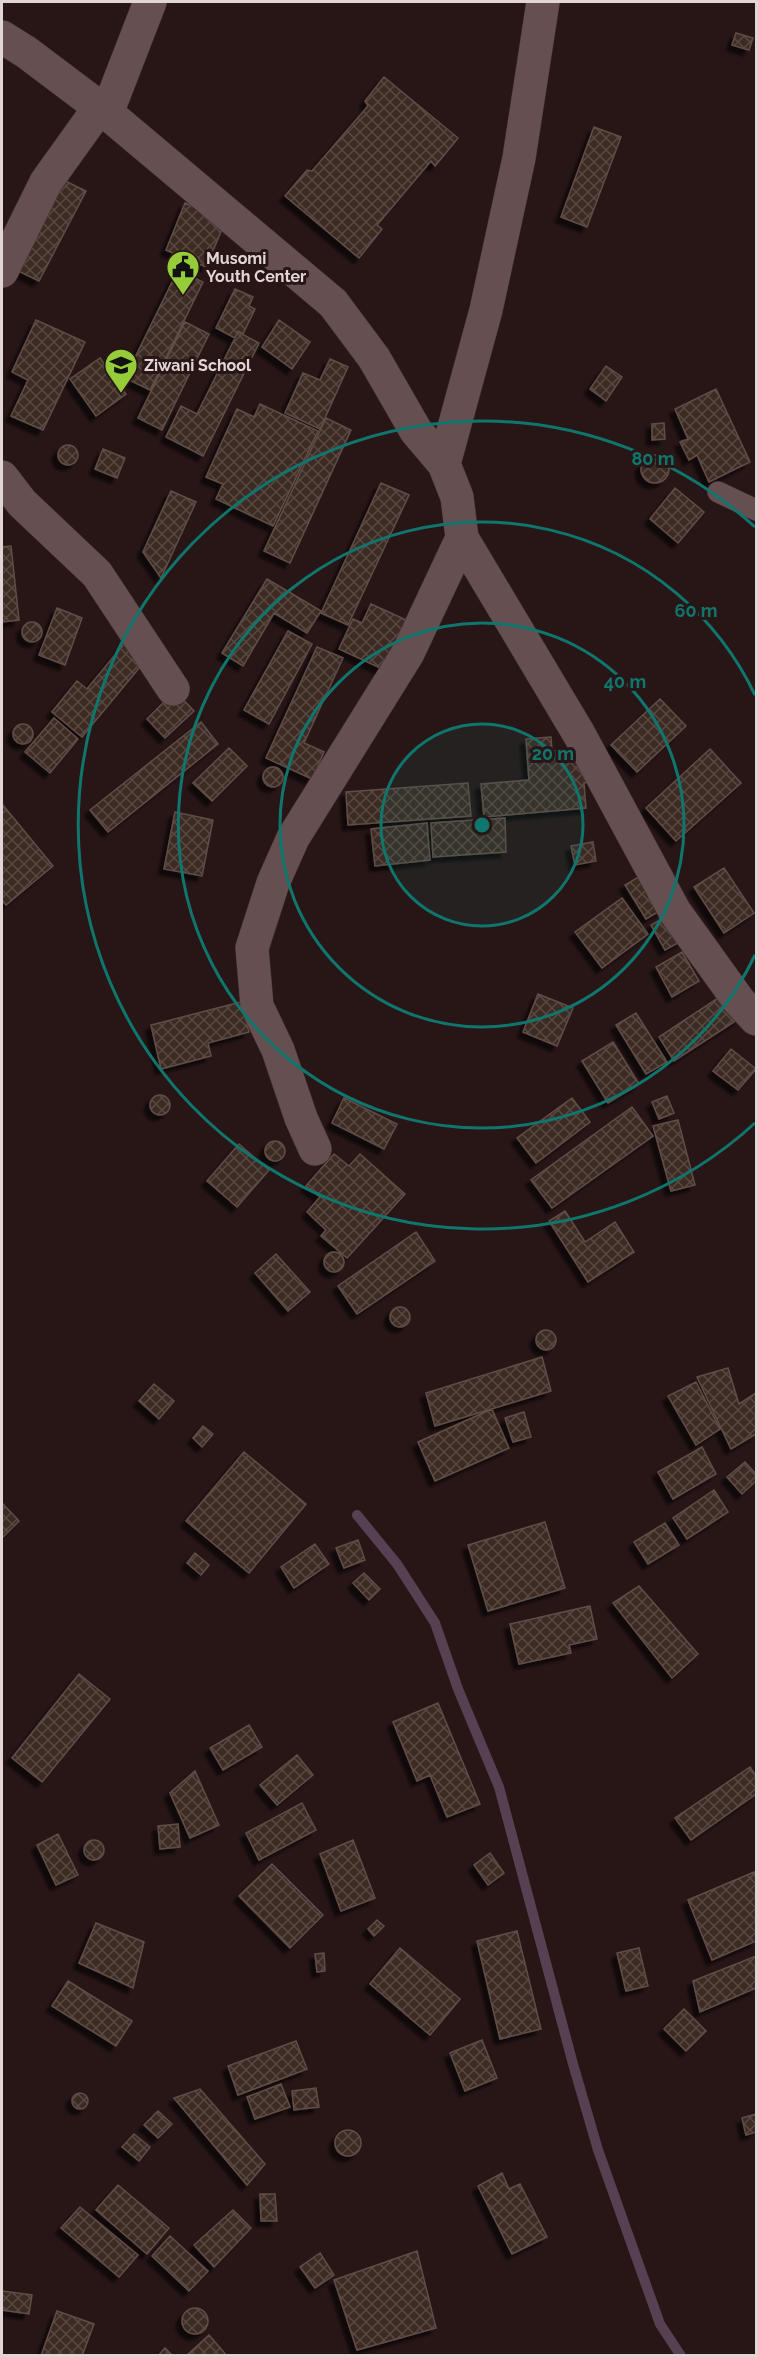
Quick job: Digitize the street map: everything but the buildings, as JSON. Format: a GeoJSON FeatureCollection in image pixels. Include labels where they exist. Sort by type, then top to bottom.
{"type":"FeatureCollection","features":[{"type":"Feature","properties":{"kind":"street"},"geometry":{"type":"LineString","coordinates":[[2,271],[45,182],[103,110],[150,2]]}},
{"type":"Feature","properties":{"kind":"street"},"geometry":{"type":"LineString","coordinates":[[444,464],[486,310],[514,180],[543,2]]}},
{"type":"Feature","properties":{"kind":"street"},"geometry":{"type":"LineString","coordinates":[[2,37],[26,52],[103,110],[333,303],[374,358],[416,431],[444,464],[458,497],[462,538],[579,734],[675,912],[739,1001],[756,1019]]}},
{"type":"Feature","properties":{"kind":"street"},"geometry":{"type":"LineString","coordinates":[[2,477],[22,503],[97,574],[173,689]]}},
{"type":"Feature","properties":{"kind":"street"},"geometry":{"type":"LineString","coordinates":[[315,1149],[301,1118],[278,1050],[257,1006],[252,948],[273,883],[293,838],[408,653],[462,538]]}},
{"type":"Feature","properties":{"kind":"lane"},"geometry":{"type":"LineString","coordinates":[[718,492],[756,510]]}},
{"type":"Feature","properties":{"kind":"waterway"},"geometry":{"type":"LineString","coordinates":[[357,1515],[397,1564],[435,1623],[458,1689],[499,1787],[598,2150],[660,2324],[681,2356]]}},
{"type":"Feature","properties":{"kind":"place","name":"Musomi Youth Center"},"geometry":{"type":"Point","coordinates":[183,296]}},
{"type":"Feature","properties":{"kind":"place","name":"Ziwani School"},"geometry":{"type":"Point","coordinates":[121,394]}}]}
